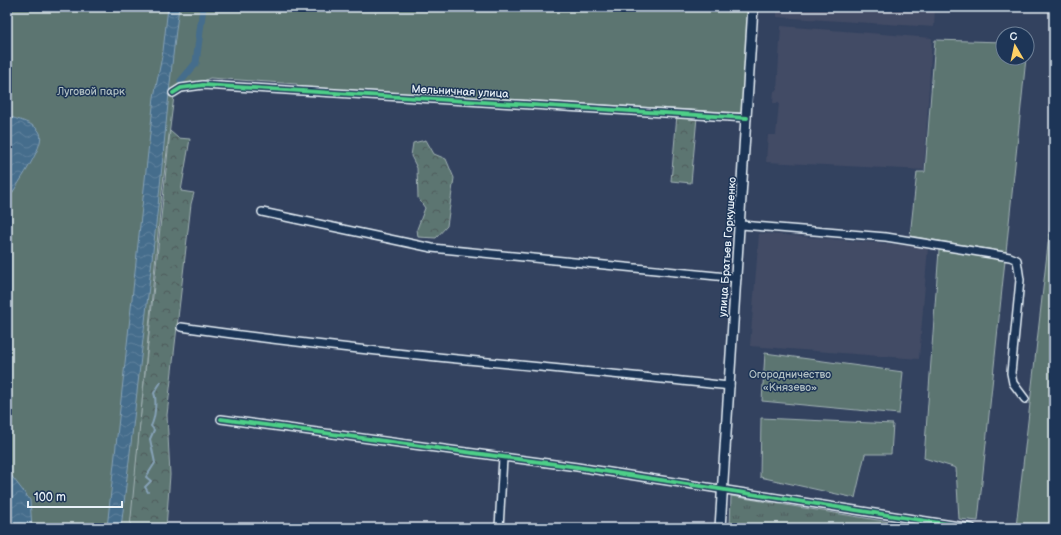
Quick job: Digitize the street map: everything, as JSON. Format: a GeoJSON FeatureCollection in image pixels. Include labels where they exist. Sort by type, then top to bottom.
{"type":"FeatureCollection","features":[{"type":"Feature","properties":{"kind":"street","name":"улица Братьев Горкушенко"},"geometry":{"type":"LineString","coordinates":[[720,528],[741,225],[754,7]]}},
{"type":"Feature","properties":{"kind":"street","name":"Мельничная улица"},"geometry":{"type":"LineString","coordinates":[[173,93],[181,88],[203,85],[747,118]]}},
{"type":"Feature","properties":{"kind":"street"},"geometry":{"type":"LineString","coordinates":[[262,212],[432,248],[737,278]]}},
{"type":"Feature","properties":{"kind":"street"},"geometry":{"type":"LineString","coordinates":[[741,225],[886,238],[1010,257],[1017,260],[1020,280],[1011,373],[1013,383],[1025,399]]}},
{"type":"Feature","properties":{"kind":"street"},"geometry":{"type":"LineString","coordinates":[[181,327],[276,340],[419,356],[730,386]]}},
{"type":"Feature","properties":{"kind":"street"},"geometry":{"type":"LineString","coordinates":[[221,419],[503,458],[722,492],[972,528]]}},
{"type":"Feature","properties":{"kind":"street"},"geometry":{"type":"LineString","coordinates":[[499,528],[503,458]]}},
{"type":"Feature","properties":{"kind":"shaded area"},"geometry":{"type":"Polygon","coordinates":[[[777,7],[935,7],[934,27],[777,17],[777,7]]]}},
{"type":"Feature","properties":{"kind":"shaded area"},"geometry":{"type":"Polygon","coordinates":[[[781,26],[932,38],[924,170],[766,162],[768,135],[776,135],[779,103],[773,103],[774,91],[777,90],[781,26]]]}},
{"type":"Feature","properties":{"kind":"shaded area"},"geometry":{"type":"Polygon","coordinates":[[[759,233],[928,247],[919,359],[750,346],[759,233]]]}},
{"type":"Feature","properties":{"kind":"green space","name":"Луговой парк"},"geometry":{"type":"Polygon","coordinates":[[[7,7],[748,7],[744,113],[297,87],[297,84],[210,78],[196,87],[179,93],[174,96],[162,191],[130,528],[7,528],[7,7]]]}},
{"type":"Feature","properties":{"kind":"green space"},"geometry":{"type":"Polygon","coordinates":[[[935,40],[995,42],[995,66],[1025,66],[1006,252],[910,236],[917,172],[925,172],[935,40]]]}},
{"type":"Feature","properties":{"kind":"green space"},"geometry":{"type":"Polygon","coordinates":[[[677,115],[697,117],[691,183],[671,181],[677,115]]]}},
{"type":"Feature","properties":{"kind":"green space"},"geometry":{"type":"Polygon","coordinates":[[[170,131],[178,138],[190,139],[181,191],[194,193],[191,204],[167,415],[170,475],[166,528],[129,528],[170,131]]]}},
{"type":"Feature","properties":{"kind":"green space"},"geometry":{"type":"Polygon","coordinates":[[[426,140],[434,154],[446,159],[454,178],[447,226],[436,238],[418,237],[417,229],[425,208],[418,198],[417,168],[411,156],[413,143],[426,140]]]}},
{"type":"Feature","properties":{"kind":"green space"},"geometry":{"type":"Polygon","coordinates":[[[1054,192],[1054,528],[1016,527],[1054,192]]]}},
{"type":"Feature","properties":{"kind":"green space"},"geometry":{"type":"Polygon","coordinates":[[[939,250],[1005,260],[978,521],[959,519],[956,468],[924,458],[939,250]]]}},
{"type":"Feature","properties":{"kind":"green space","name":"Огородничество «Князево»"},"geometry":{"type":"Polygon","coordinates":[[[765,353],[903,372],[899,414],[762,401],[765,353]]]}},
{"type":"Feature","properties":{"kind":"green space"},"geometry":{"type":"Polygon","coordinates":[[[761,418],[893,424],[891,454],[865,454],[855,498],[760,477],[761,418]]]}},
{"type":"Feature","properties":{"kind":"green space"},"geometry":{"type":"Polygon","coordinates":[[[731,496],[926,528],[730,528],[731,496]]]}},
{"type":"Feature","properties":{"kind":"water"},"geometry":{"type":"Polygon","coordinates":[[[168,7],[179,7],[131,448],[121,528],[107,528],[154,97],[163,51],[168,7]]]}},
{"type":"Feature","properties":{"kind":"water"},"geometry":{"type":"Polygon","coordinates":[[[7,116],[25,122],[34,127],[40,133],[41,139],[34,157],[7,202],[7,116]]]}},
{"type":"Feature","properties":{"kind":"water"},"geometry":{"type":"Polygon","coordinates":[[[7,470],[30,500],[32,528],[7,528],[7,470]]]}},
{"type":"Feature","properties":{"kind":"waterway"},"geometry":{"type":"LineString","coordinates":[[181,81],[196,63],[203,7]]}},
{"type":"Feature","properties":{"kind":"waterway"},"geometry":{"type":"LineString","coordinates":[[148,492],[145,487],[151,481],[146,477],[155,463],[150,439],[154,430],[151,426],[154,419],[155,410],[154,393],[161,382]]}},
{"type":"Feature","properties":{"kind":"cycle path"},"geometry":{"type":"LineString","coordinates":[[173,93],[181,88],[203,85],[747,118]]}},
{"type":"Feature","properties":{"kind":"cycle path"},"geometry":{"type":"LineString","coordinates":[[221,419],[577,467],[972,528]]}}]}
